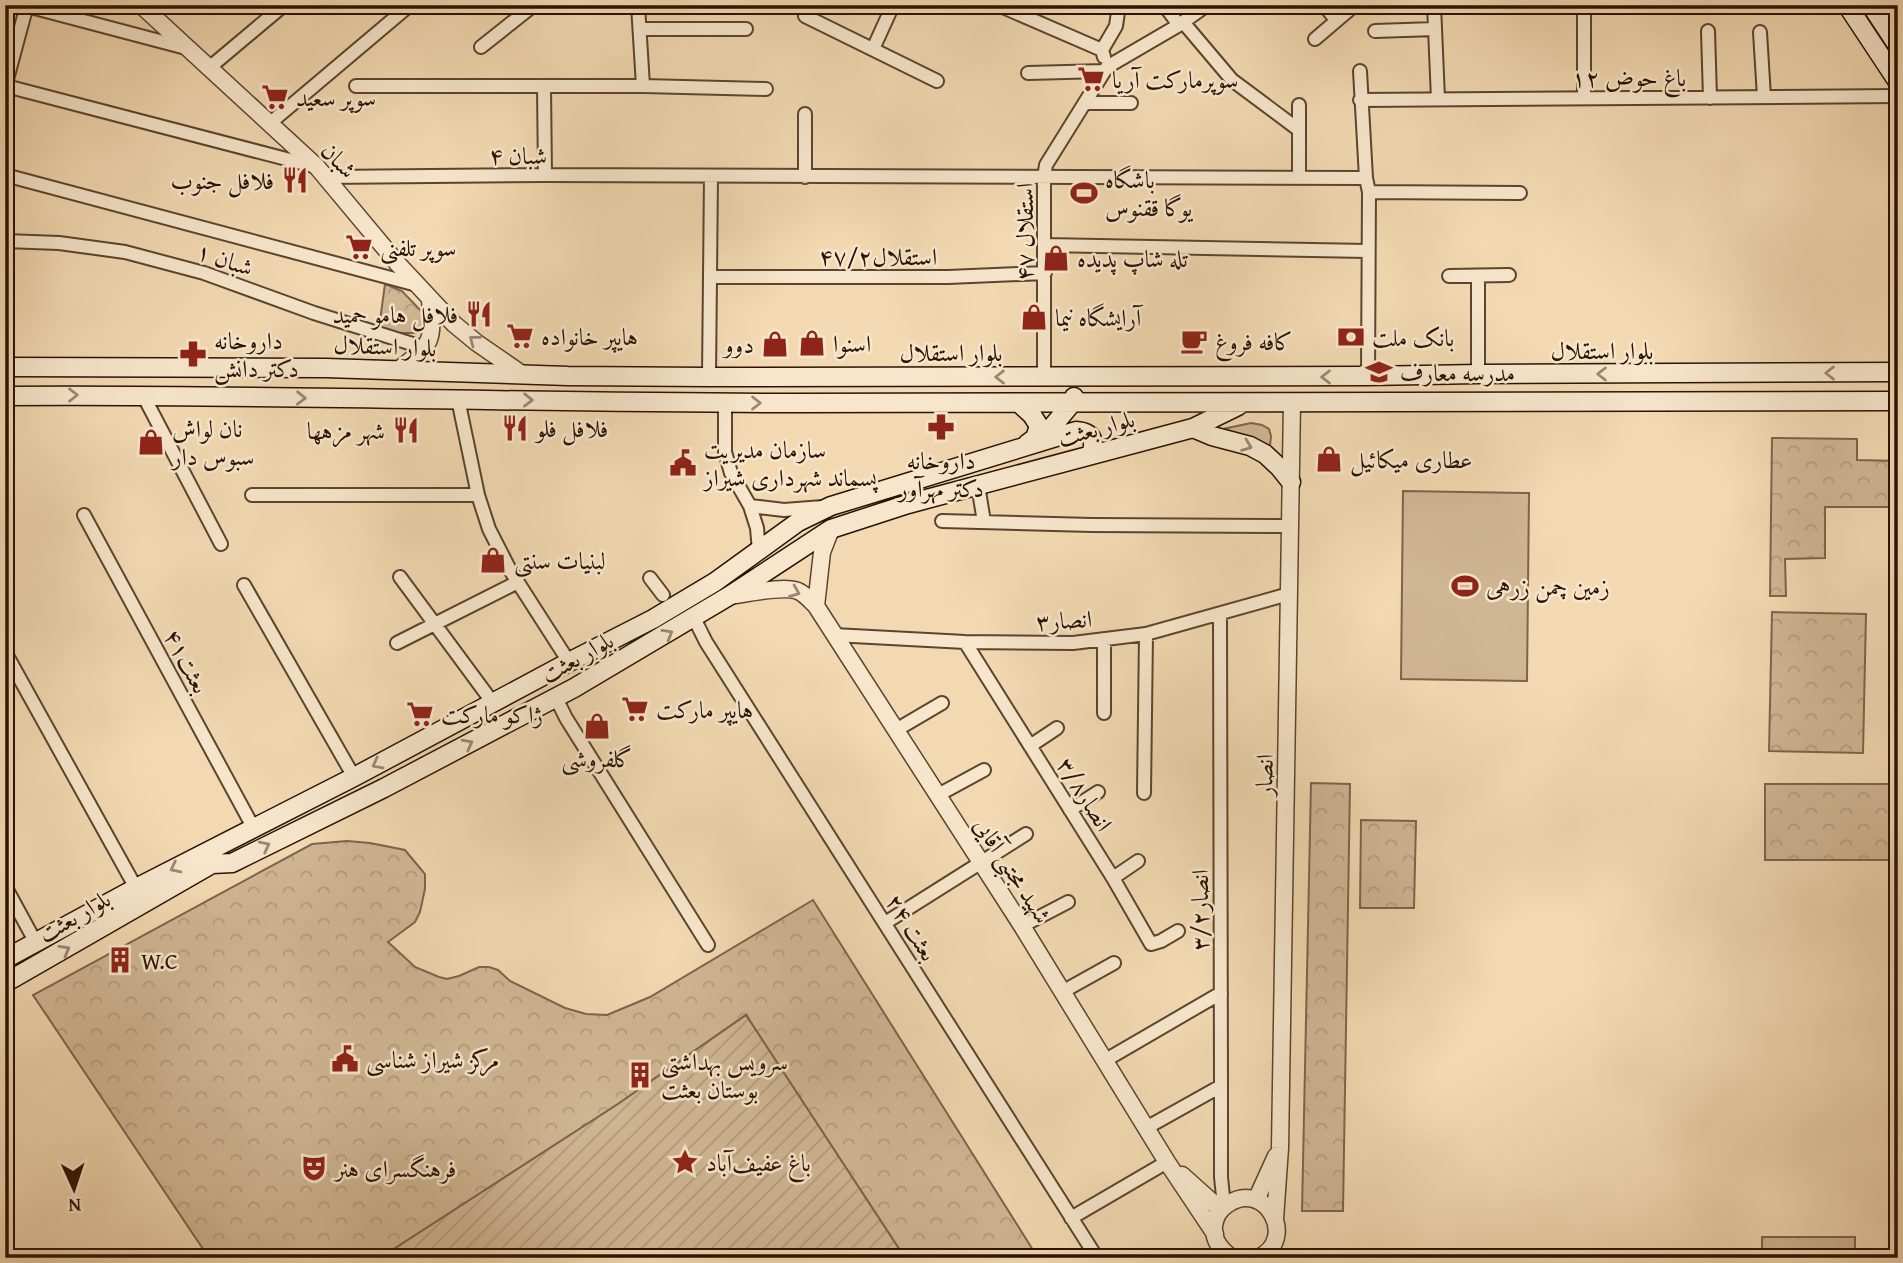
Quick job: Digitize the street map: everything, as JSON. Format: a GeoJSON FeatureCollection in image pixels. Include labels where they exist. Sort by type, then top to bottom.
{"type":"FeatureCollection","features":[{"type":"Feature","properties":{"kind":"main road"},"geometry":{"type":"LineString","coordinates":[[1847,5],[1898,82]]}},
{"type":"Feature","properties":{"kind":"main road"},"geometry":{"type":"LineString","coordinates":[[1871,5],[1898,46]]}},
{"type":"Feature","properties":{"kind":"main road","name":"بلوار استقلال"},"geometry":{"type":"LineString","coordinates":[[5,368],[326,368],[709,377],[1898,372]]}},
{"type":"Feature","properties":{"kind":"main road"},"geometry":{"type":"LineString","coordinates":[[207,397],[210,368]]}},
{"type":"Feature","properties":{"kind":"main road"},"geometry":{"type":"LineString","coordinates":[[1525,375],[1525,400]]}},
{"type":"Feature","properties":{"kind":"main road"},"geometry":{"type":"LineString","coordinates":[[612,376],[612,402]]}},
{"type":"Feature","properties":{"kind":"main road"},"geometry":{"type":"LineString","coordinates":[[1041,440],[1072,403],[1081,377]]}},
{"type":"Feature","properties":{"kind":"main road","name":"بلوار استقلال"},"geometry":{"type":"LineString","coordinates":[[5,396],[143,395],[725,403],[1898,401]]}},
{"type":"Feature","properties":{"kind":"main road"},"geometry":{"type":"LineString","coordinates":[[1019,403],[1032,415],[1038,426],[1035,438],[1021,449]]}},
{"type":"Feature","properties":{"kind":"main road","name":"بلوار بعثت"},"geometry":{"type":"LineString","coordinates":[[5,983],[212,864],[232,863],[384,788],[556,698],[694,618],[831,528],[898,507],[1193,428],[1245,403]]}},
{"type":"Feature","properties":{"kind":"main road"},"geometry":{"type":"LineString","coordinates":[[1193,428],[1250,446],[1265,454],[1291,482]]}},
{"type":"Feature","properties":{"kind":"main road","name":"بلوار بعثت"},"geometry":{"type":"LineString","coordinates":[[5,959],[136,887],[354,777],[653,619],[715,582],[798,522],[831,506],[1076,431],[1091,436],[1094,445],[1091,455]]}},
{"type":"Feature","properties":{"kind":"street","name":"شبان"},"geometry":{"type":"LineString","coordinates":[[141,5],[322,172],[430,300],[454,324],[522,374]]}},
{"type":"Feature","properties":{"kind":"street"},"geometry":{"type":"LineString","coordinates":[[209,68],[284,5]]}},
{"type":"Feature","properties":{"kind":"street"},"geometry":{"type":"LineString","coordinates":[[269,124],[410,5]]}},
{"type":"Feature","properties":{"kind":"street"},"geometry":{"type":"LineString","coordinates":[[481,47],[518,10],[534,5]]}},
{"type":"Feature","properties":{"kind":"street"},"geometry":{"type":"LineString","coordinates":[[638,5],[643,86]]}},
{"type":"Feature","properties":{"kind":"street"},"geometry":{"type":"LineString","coordinates":[[873,49],[893,5]]}},
{"type":"Feature","properties":{"kind":"street"},"geometry":{"type":"LineString","coordinates":[[998,5],[1102,50]]}},
{"type":"Feature","properties":{"kind":"street"},"geometry":{"type":"LineString","coordinates":[[1106,69],[1102,50],[1116,26],[1119,5]]}},
{"type":"Feature","properties":{"kind":"street"},"geometry":{"type":"LineString","coordinates":[[1164,5],[1232,80],[1299,130]]}},
{"type":"Feature","properties":{"kind":"street"},"geometry":{"type":"LineString","coordinates":[[1028,73],[1106,69],[1207,5]]}},
{"type":"Feature","properties":{"kind":"street"},"geometry":{"type":"LineString","coordinates":[[1324,5],[1336,20]]}},
{"type":"Feature","properties":{"kind":"street"},"geometry":{"type":"LineString","coordinates":[[1315,39],[1355,5]]}},
{"type":"Feature","properties":{"kind":"street"},"geometry":{"type":"LineString","coordinates":[[1434,5],[1438,99]]}},
{"type":"Feature","properties":{"kind":"street"},"geometry":{"type":"LineString","coordinates":[[1584,5],[1584,98]]}},
{"type":"Feature","properties":{"kind":"street"},"geometry":{"type":"LineString","coordinates":[[5,86],[9,58],[27,6],[186,48]]}},
{"type":"Feature","properties":{"kind":"street"},"geometry":{"type":"LineString","coordinates":[[805,16],[937,81]]}},
{"type":"Feature","properties":{"kind":"street"},"geometry":{"type":"LineString","coordinates":[[640,29],[746,29]]}},
{"type":"Feature","properties":{"kind":"street"},"geometry":{"type":"LineString","coordinates":[[1376,31],[1435,29]]}},
{"type":"Feature","properties":{"kind":"street"},"geometry":{"type":"LineString","coordinates":[[1708,31],[1710,98]]}},
{"type":"Feature","properties":{"kind":"street"},"geometry":{"type":"LineString","coordinates":[[1760,32],[1764,97]]}},
{"type":"Feature","properties":{"kind":"street","name":"۴۷ استقلال"},"geometry":{"type":"LineString","coordinates":[[1044,376],[1046,165],[1106,69]]}},
{"type":"Feature","properties":{"kind":"street"},"geometry":{"type":"LineString","coordinates":[[1360,71],[1360,100],[1369,192],[1368,376]]}},
{"type":"Feature","properties":{"kind":"street","name":"۴ شبان"},"geometry":{"type":"LineString","coordinates":[[5,86],[322,172],[805,177],[1366,178]]}},
{"type":"Feature","properties":{"kind":"street"},"geometry":{"type":"LineString","coordinates":[[356,86],[766,89]]}},
{"type":"Feature","properties":{"kind":"street"},"geometry":{"type":"LineString","coordinates":[[544,87],[545,175]]}},
{"type":"Feature","properties":{"kind":"street","name":"۱۲ باغ حوض"},"geometry":{"type":"LineString","coordinates":[[1360,100],[1898,96]]}},
{"type":"Feature","properties":{"kind":"street"},"geometry":{"type":"LineString","coordinates":[[1086,103],[1131,103]]}},
{"type":"Feature","properties":{"kind":"street"},"geometry":{"type":"LineString","coordinates":[[1299,105],[1299,177]]}},
{"type":"Feature","properties":{"kind":"street"},"geometry":{"type":"LineString","coordinates":[[805,114],[805,177]]}},
{"type":"Feature","properties":{"kind":"street"},"geometry":{"type":"LineString","coordinates":[[5,175],[417,285]]}},
{"type":"Feature","properties":{"kind":"street"},"geometry":{"type":"LineString","coordinates":[[709,377],[711,176]]}},
{"type":"Feature","properties":{"kind":"street"},"geometry":{"type":"LineString","coordinates":[[1369,192],[1520,193]]}},
{"type":"Feature","properties":{"kind":"street","name":"۱ شبان"},"geometry":{"type":"LineString","coordinates":[[5,241],[59,243],[125,252],[204,272],[314,313],[425,348]]}},
{"type":"Feature","properties":{"kind":"street"},"geometry":{"type":"LineString","coordinates":[[1045,245],[1368,251]]}},
{"type":"Feature","properties":{"kind":"street","name":"استقلال۴۷/۲"},"geometry":{"type":"LineString","coordinates":[[710,277],[948,277],[1045,273]]}},
{"type":"Feature","properties":{"kind":"street"},"geometry":{"type":"LineString","coordinates":[[1449,276],[1509,275]]}},
{"type":"Feature","properties":{"kind":"street"},"geometry":{"type":"LineString","coordinates":[[1478,277],[1478,374]]}},
{"type":"Feature","properties":{"kind":"street"},"geometry":{"type":"LineString","coordinates":[[397,371],[425,348],[431,336],[430,300]]}},
{"type":"Feature","properties":{"kind":"street"},"geometry":{"type":"LineString","coordinates":[[143,395],[221,544]]}},
{"type":"Feature","properties":{"kind":"street"},"geometry":{"type":"LineString","coordinates":[[458,399],[478,495],[489,529],[510,570],[569,662]]}},
{"type":"Feature","properties":{"kind":"street","name":"انصار"},"geometry":{"type":"LineString","coordinates":[[1276,1238],[1280,1148],[1292,402]]}},
{"type":"Feature","properties":{"kind":"street"},"geometry":{"type":"LineString","coordinates":[[725,403],[726,452],[730,473],[750,506],[757,528],[759,551]]}},
{"type":"Feature","properties":{"kind":"street"},"geometry":{"type":"LineString","coordinates":[[978,485],[984,522]]}},
{"type":"Feature","properties":{"kind":"street"},"geometry":{"type":"LineString","coordinates":[[252,495],[478,495]]}},
{"type":"Feature","properties":{"kind":"street"},"geometry":{"type":"LineString","coordinates":[[750,506],[785,510],[831,506]]}},
{"type":"Feature","properties":{"kind":"street","name":"بعثت۴۱"},"geometry":{"type":"LineString","coordinates":[[84,515],[253,827]]}},
{"type":"Feature","properties":{"kind":"street"},"geometry":{"type":"LineString","coordinates":[[943,520],[1092,525],[1290,526]]}},
{"type":"Feature","properties":{"kind":"street"},"geometry":{"type":"LineString","coordinates":[[816,606],[822,552],[831,528]]}},
{"type":"Feature","properties":{"kind":"street"},"geometry":{"type":"LineString","coordinates":[[400,577],[493,703]]}},
{"type":"Feature","properties":{"kind":"street"},"geometry":{"type":"LineString","coordinates":[[650,578],[663,595]]}},
{"type":"Feature","properties":{"kind":"street"},"geometry":{"type":"LineString","coordinates":[[397,643],[518,582]]}},
{"type":"Feature","properties":{"kind":"street"},"geometry":{"type":"LineString","coordinates":[[244,585],[354,777]]}},
{"type":"Feature","properties":{"kind":"street"},"geometry":{"type":"LineString","coordinates":[[729,596],[790,588],[802,592],[816,606]]}},
{"type":"Feature","properties":{"kind":"street","name":"انصار۳"},"geometry":{"type":"LineString","coordinates":[[834,635],[965,642],[1073,643],[1146,634],[1289,594]]}},
{"type":"Feature","properties":{"kind":"street","name":"شهید مجتبی آقایی"},"geometry":{"type":"LineString","coordinates":[[816,606],[1022,926],[1218,1244],[1228,1256]]}},
{"type":"Feature","properties":{"kind":"street","name":"انصار۳/۲"},"geometry":{"type":"LineString","coordinates":[[1220,614],[1220,1086],[1223,1208]]}},
{"type":"Feature","properties":{"kind":"street","name":"بعثت ۲۴"},"geometry":{"type":"LineString","coordinates":[[694,618],[706,642],[1097,1258]]}},
{"type":"Feature","properties":{"kind":"street"},"geometry":{"type":"LineString","coordinates":[[1144,793],[1146,634]]}},
{"type":"Feature","properties":{"kind":"street"},"geometry":{"type":"LineString","coordinates":[[1104,639],[1104,713]]}},
{"type":"Feature","properties":{"kind":"street","name":"انصار۳/۸"},"geometry":{"type":"LineString","coordinates":[[965,642],[1113,878],[1150,944],[1178,932]]}},
{"type":"Feature","properties":{"kind":"street"},"geometry":{"type":"LineString","coordinates":[[5,652],[136,887]]}},
{"type":"Feature","properties":{"kind":"street"},"geometry":{"type":"LineString","coordinates":[[556,698],[708,945]]}},
{"type":"Feature","properties":{"kind":"street"},"geometry":{"type":"LineString","coordinates":[[896,730],[942,703]]}},
{"type":"Feature","properties":{"kind":"street"},"geometry":{"type":"LineString","coordinates":[[1030,746],[1057,728]]}},
{"type":"Feature","properties":{"kind":"street"},"geometry":{"type":"LineString","coordinates":[[938,795],[984,770]]}},
{"type":"Feature","properties":{"kind":"street"},"geometry":{"type":"LineString","coordinates":[[1070,810],[1098,792]]}},
{"type":"Feature","properties":{"kind":"street"},"geometry":{"type":"LineString","coordinates":[[885,923],[1026,834]]}},
{"type":"Feature","properties":{"kind":"street"},"geometry":{"type":"LineString","coordinates":[[1113,878],[1138,861]]}},
{"type":"Feature","properties":{"kind":"street"},"geometry":{"type":"LineString","coordinates":[[5,886],[36,943]]}},
{"type":"Feature","properties":{"kind":"street"},"geometry":{"type":"LineString","coordinates":[[1022,926],[1068,902]]}},
{"type":"Feature","properties":{"kind":"street"},"geometry":{"type":"LineString","coordinates":[[1062,992],[1114,963]]}},
{"type":"Feature","properties":{"kind":"street"},"geometry":{"type":"LineString","coordinates":[[1104,1060],[1220,993]]}},
{"type":"Feature","properties":{"kind":"street"},"geometry":{"type":"LineString","coordinates":[[1146,1128],[1220,1086]]}},
{"type":"Feature","properties":{"kind":"street","name":"انصار"},"geometry":{"type":"LineString","coordinates":[[1256,1200],[1280,1148]]}},
{"type":"Feature","properties":{"kind":"street"},"geometry":{"type":"LineString","coordinates":[[1071,1218],[1167,1162]]}},
{"type":"Feature","properties":{"kind":"street","name":"شهید مجتبی آقایی"},"geometry":{"type":"LineString","coordinates":[[1167,1162],[1223,1208]]}},
{"type":"Feature","properties":{"kind":"street"},"geometry":{"type":"LineString","coordinates":[[1214,1234],[1214,1226],[1223,1208],[1236,1199],[1256,1200],[1271,1211],[1275,1219]]}},
{"type":"Feature","properties":{"kind":"street"},"geometry":{"type":"LineString","coordinates":[[1258,1258],[1271,1248],[1276,1238]]}},
{"type":"Feature","properties":{"kind":"street"},"geometry":{"type":"LineString","coordinates":[[1276,1238],[1276,1258]]}},
{"type":"Feature","properties":{"kind":"green space"},"geometry":{"type":"Polygon","coordinates":[[[385,284],[402,291],[422,312],[424,328],[420,333],[398,333],[379,328],[385,284]]]}},
{"type":"Feature","properties":{"kind":"green space"},"geometry":{"type":"Polygon","coordinates":[[[1251,423],[1269,429],[1270,446],[1252,438],[1221,433],[1223,429],[1251,423]]]}},
{"type":"Feature","properties":{"kind":"green space"},"geometry":{"type":"Polygon","coordinates":[[[1772,438],[1857,439],[1857,460],[1898,461],[1898,507],[1825,507],[1825,558],[1785,559],[1786,596],[1770,596],[1772,438]]]}},
{"type":"Feature","properties":{"kind":"green space","name":"زمین چمن زرهی"},"geometry":{"type":"Polygon","coordinates":[[[1403,491],[1529,493],[1527,681],[1401,679],[1403,491]]]}},
{"type":"Feature","properties":{"kind":"green space"},"geometry":{"type":"Polygon","coordinates":[[[1772,612],[1866,614],[1863,753],[1769,751],[1772,612]]]}},
{"type":"Feature","properties":{"kind":"green space"},"geometry":{"type":"Polygon","coordinates":[[[1894,620],[1898,620],[1898,743],[1889,742],[1894,620]]]}},
{"type":"Feature","properties":{"kind":"green space"},"geometry":{"type":"Polygon","coordinates":[[[1311,783],[1350,784],[1343,1211],[1302,1211],[1311,783]]]}},
{"type":"Feature","properties":{"kind":"green space"},"geometry":{"type":"Polygon","coordinates":[[[1765,784],[1898,784],[1898,860],[1765,860],[1765,784]]]}},
{"type":"Feature","properties":{"kind":"green space"},"geometry":{"type":"Polygon","coordinates":[[[1361,820],[1416,821],[1414,908],[1360,908],[1361,820]]]}},
{"type":"Feature","properties":{"kind":"green space"},"geometry":{"type":"Polygon","coordinates":[[[347,841],[405,850],[425,874],[425,889],[415,922],[388,942],[415,967],[447,979],[479,967],[489,967],[498,970],[510,981],[565,1008],[586,1014],[607,1015],[650,997],[813,900],[1038,1258],[905,1258],[746,1015],[618,1104],[380,1258],[209,1258],[33,995],[312,844],[347,841]]]}},
{"type":"Feature","properties":{"kind":"green space","name":"باغ عفیف‌آباد"},"geometry":{"type":"Polygon","coordinates":[[[746,1015],[905,1258],[380,1258],[618,1104],[746,1015]]]}},
{"type":"Feature","properties":{"kind":"green space"},"geometry":{"type":"Polygon","coordinates":[[[1762,1237],[1855,1237],[1855,1258],[1762,1258],[1762,1237]]]}},
{"type":"Feature","properties":{"kind":"place","name":"سوپرمارکت آریا"},"geometry":{"type":"Point","coordinates":[1091,79]}},
{"type":"Feature","properties":{"kind":"place","name":"سوپر سعید"},"geometry":{"type":"Point","coordinates":[275,97]}},
{"type":"Feature","properties":{"kind":"place","name":"فلافل جنوب"},"geometry":{"type":"Point","coordinates":[295,180]}},
{"type":"Feature","properties":{"kind":"place","name":"باشگاه یوگا ققنوس"},"geometry":{"type":"Point","coordinates":[1084,193]}},
{"type":"Feature","properties":{"kind":"place","name":"سوپر تلفنی"},"geometry":{"type":"Point","coordinates":[359,247]}},
{"type":"Feature","properties":{"kind":"place","name":"تله شاپ پدیده"},"geometry":{"type":"Point","coordinates":[1056,258]}},
{"type":"Feature","properties":{"kind":"place","name":"فلافل هامو حمید"},"geometry":{"type":"Point","coordinates":[479,314]}},
{"type":"Feature","properties":{"kind":"place","name":"آرایشگاه نیما"},"geometry":{"type":"Point","coordinates":[1034,317]}},
{"type":"Feature","properties":{"kind":"place","name":"هایپر خانواده"},"geometry":{"type":"Point","coordinates":[520,336]}},
{"type":"Feature","properties":{"kind":"place","name":"بانک ملت"},"geometry":{"type":"Point","coordinates":[1351,337]}},
{"type":"Feature","properties":{"kind":"place","name":"کافه فروغ"},"geometry":{"type":"Point","coordinates":[1194,341]}},
{"type":"Feature","properties":{"kind":"place","name":"اسنوا"},"geometry":{"type":"Point","coordinates":[812,343]}},
{"type":"Feature","properties":{"kind":"place","name":"دوو"},"geometry":{"type":"Point","coordinates":[775,344]}},
{"type":"Feature","properties":{"kind":"place","name":"داروخانه دکتر دانش"},"geometry":{"type":"Point","coordinates":[193,354]}},
{"type":"Feature","properties":{"kind":"place","name":"مدرسه معارف"},"geometry":{"type":"Point","coordinates":[1379,372]}},
{"type":"Feature","properties":{"kind":"place","name":"داروخانه دکتر مهرآور"},"geometry":{"type":"Point","coordinates":[941,427]}},
{"type":"Feature","properties":{"kind":"place","name":"فلافل فلو"},"geometry":{"type":"Point","coordinates":[515,428]}},
{"type":"Feature","properties":{"kind":"place","name":"شهر مزهها"},"geometry":{"type":"Point","coordinates":[406,430]}},
{"type":"Feature","properties":{"kind":"place","name":"نان لواش سبوس دار"},"geometry":{"type":"Point","coordinates":[151,442]}},
{"type":"Feature","properties":{"kind":"place","name":"عطاری میکائیل"},"geometry":{"type":"Point","coordinates":[1329,459]}},
{"type":"Feature","properties":{"kind":"place","name":"سازمان مدیریت پسماند شهرداری شیراز"},"geometry":{"type":"Point","coordinates":[683,463]}},
{"type":"Feature","properties":{"kind":"place","name":"لبنیات سنتی"},"geometry":{"type":"Point","coordinates":[493,560]}},
{"type":"Feature","properties":{"kind":"place","name":"زمین چمن زرهی"},"geometry":{"type":"Point","coordinates":[1465,586]}},
{"type":"Feature","properties":{"kind":"place","name":"هایپر مارکت"},"geometry":{"type":"Point","coordinates":[635,709]}},
{"type":"Feature","properties":{"kind":"place","name":"ژاکو مارکت"},"geometry":{"type":"Point","coordinates":[420,714]}},
{"type":"Feature","properties":{"kind":"place","name":"گلفروشی"},"geometry":{"type":"Point","coordinates":[597,726]}},
{"type":"Feature","properties":{"kind":"place","name":"W.C"},"geometry":{"type":"Point","coordinates":[120,960]}},
{"type":"Feature","properties":{"kind":"place","name":"مرکز شیراز شناسی"},"geometry":{"type":"Point","coordinates":[345,1059]}},
{"type":"Feature","properties":{"kind":"place","name":"سرویس بهداشتی بوستان بعثت"},"geometry":{"type":"Point","coordinates":[640,1075]}},
{"type":"Feature","properties":{"kind":"place","name":"باغ عفیف‌آباد"},"geometry":{"type":"Point","coordinates":[685,1162]}},
{"type":"Feature","properties":{"kind":"place","name":"فرهنگسرای هنر"},"geometry":{"type":"Point","coordinates":[314,1168]}}]}
